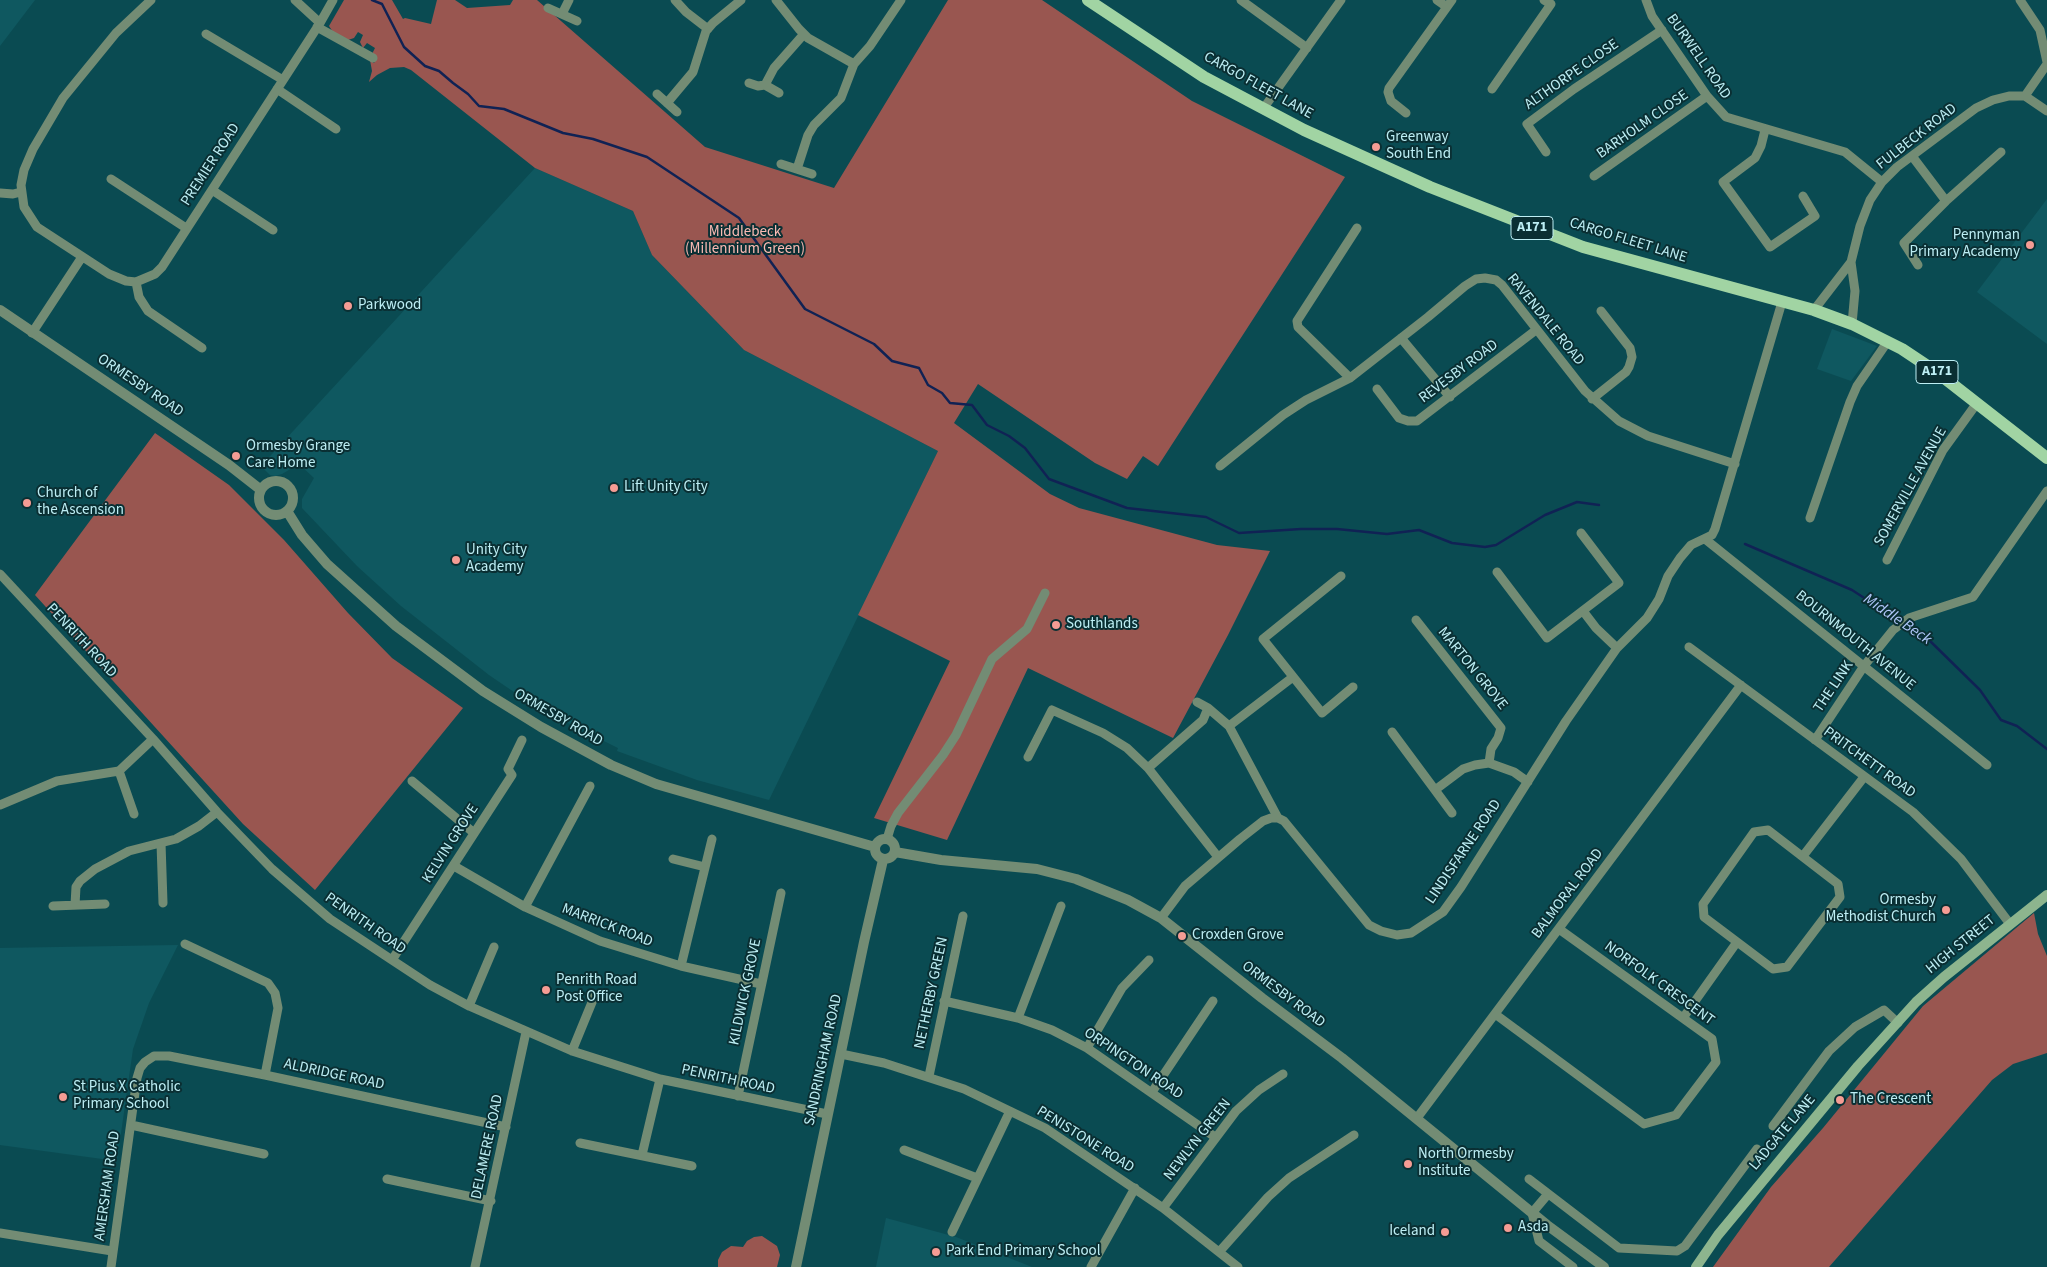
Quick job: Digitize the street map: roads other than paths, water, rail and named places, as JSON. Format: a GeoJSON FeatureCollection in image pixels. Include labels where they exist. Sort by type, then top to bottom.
{"type":"FeatureCollection","features":[{"type":"Feature","properties":{"kind":"main road","name":"CARGO FLEET LANE"},"geometry":{"type":"LineString","coordinates":[[1088,0],[1204,77],[1304,130],[1430,187],[1574,244],[1814,310],[1852,324],[1888,341],[1938,372],[2047,458]]}},
{"type":"Feature","properties":{"kind":"main road","name":"HIGH STREET"},"geometry":{"type":"LineString","coordinates":[[1898,1023],[1916,1002],[1944,977],[2047,895]]}},
{"type":"Feature","properties":{"kind":"main road","name":"LADGATE LANE"},"geometry":{"type":"LineString","coordinates":[[1696,1267],[1724,1228],[1858,1066],[1898,1023]]}},
{"type":"Feature","properties":{"kind":"street"},"geometry":{"type":"LineString","coordinates":[[151,0],[116,33],[63,98],[24,170],[21,192],[26,213],[37,227],[118,278],[136,282],[138,297],[148,311],[202,348]]}},
{"type":"Feature","properties":{"kind":"street"},"geometry":{"type":"LineString","coordinates":[[295,0],[319,25],[373,58]]}},
{"type":"Feature","properties":{"kind":"street","name":"PREMIER ROAD"},"geometry":{"type":"LineString","coordinates":[[136,282],[146,279],[162,267],[319,25],[332,0]]}},
{"type":"Feature","properties":{"kind":"street"},"geometry":{"type":"LineString","coordinates":[[562,14],[569,0]]}},
{"type":"Feature","properties":{"kind":"street"},"geometry":{"type":"LineString","coordinates":[[675,0],[686,12],[708,28]]}},
{"type":"Feature","properties":{"kind":"street"},"geometry":{"type":"LineString","coordinates":[[667,103],[693,72],[708,28],[741,0]]}},
{"type":"Feature","properties":{"kind":"street"},"geometry":{"type":"LineString","coordinates":[[776,0],[804,34],[854,64]]}},
{"type":"Feature","properties":{"kind":"street"},"geometry":{"type":"LineString","coordinates":[[796,169],[808,134],[821,116],[841,98],[854,64],[870,46],[900,0]]}},
{"type":"Feature","properties":{"kind":"street"},"geometry":{"type":"LineString","coordinates":[[1241,0],[1307,48]]}},
{"type":"Feature","properties":{"kind":"street"},"geometry":{"type":"LineString","coordinates":[[1264,109],[1341,0]]}},
{"type":"Feature","properties":{"kind":"street"},"geometry":{"type":"LineString","coordinates":[[1406,113],[1391,101],[1388,92],[1389,88],[1450,4],[1437,0]]}},
{"type":"Feature","properties":{"kind":"street"},"geometry":{"type":"LineString","coordinates":[[1492,89],[1551,4],[1544,0]]}},
{"type":"Feature","properties":{"kind":"street","name":"BURWELL ROAD"},"geometry":{"type":"LineString","coordinates":[[1646,0],[1652,16],[1707,96],[1726,117],[1845,152],[1882,182]]}},
{"type":"Feature","properties":{"kind":"street"},"geometry":{"type":"LineString","coordinates":[[2020,0],[2040,30],[2047,63],[2025,96],[2047,111]]}},
{"type":"Feature","properties":{"kind":"street"},"geometry":{"type":"LineString","coordinates":[[548,8],[577,21]]}},
{"type":"Feature","properties":{"kind":"street","name":"ALTHORPE CLOSE"},"geometry":{"type":"LineString","coordinates":[[1546,152],[1526,124],[1662,30]]}},
{"type":"Feature","properties":{"kind":"street"},"geometry":{"type":"LineString","coordinates":[[206,34],[280,84],[336,129]]}},
{"type":"Feature","properties":{"kind":"street"},"geometry":{"type":"LineString","coordinates":[[765,85],[774,68],[804,34]]}},
{"type":"Feature","properties":{"kind":"street"},"geometry":{"type":"LineString","coordinates":[[749,83],[758,86],[765,85],[779,93]]}},
{"type":"Feature","properties":{"kind":"street"},"geometry":{"type":"LineString","coordinates":[[657,94],[677,112]]}},
{"type":"Feature","properties":{"kind":"street","name":"BARHOLM CLOSE"},"geometry":{"type":"LineString","coordinates":[[1594,176],[1707,96]]}},
{"type":"Feature","properties":{"kind":"street","name":"FULBECK ROAD"},"geometry":{"type":"LineString","coordinates":[[1852,324],[1855,291],[1851,262],[1864,213],[1882,182],[1912,156],[1976,108],[2009,96],[2025,96]]}},
{"type":"Feature","properties":{"kind":"street"},"geometry":{"type":"LineString","coordinates":[[1765,130],[1762,146],[1754,158],[1723,182],[1770,247],[1815,216],[1803,196]]}},
{"type":"Feature","properties":{"kind":"street"},"geometry":{"type":"LineString","coordinates":[[1918,265],[1904,243],[1946,201],[2001,152]]}},
{"type":"Feature","properties":{"kind":"street"},"geometry":{"type":"LineString","coordinates":[[1912,156],[1946,201]]}},
{"type":"Feature","properties":{"kind":"street"},"geometry":{"type":"LineString","coordinates":[[781,164],[812,174]]}},
{"type":"Feature","properties":{"kind":"street"},"geometry":{"type":"LineString","coordinates":[[111,179],[186,228]]}},
{"type":"Feature","properties":{"kind":"street"},"geometry":{"type":"LineString","coordinates":[[212,190],[273,230]]}},
{"type":"Feature","properties":{"kind":"street"},"geometry":{"type":"LineString","coordinates":[[0,193],[13,194],[21,192]]}},
{"type":"Feature","properties":{"kind":"street"},"geometry":{"type":"LineString","coordinates":[[1350,378],[1298,327],[1297,321],[1357,228]]}},
{"type":"Feature","properties":{"kind":"street"},"geometry":{"type":"LineString","coordinates":[[32,333],[82,257]]}},
{"type":"Feature","properties":{"kind":"street","name":"FULBECK ROAD"},"geometry":{"type":"LineString","coordinates":[[1814,310],[1851,262]]}},
{"type":"Feature","properties":{"kind":"street","name":"RAVENDALE ROAD"},"geometry":{"type":"LineString","coordinates":[[1220,466],[1306,400],[1350,378],[1465,286],[1476,279],[1485,278],[1496,280],[1502,285],[1592,399],[1618,421],[1633,430],[1675,446],[1735,464]]}},
{"type":"Feature","properties":{"kind":"street"},"geometry":{"type":"LineString","coordinates":[[1735,464],[1782,302]]}},
{"type":"Feature","properties":{"kind":"street","name":"ORMESBY ROAD"},"geometry":{"type":"LineString","coordinates":[[0,310],[221,459],[261,490]]}},
{"type":"Feature","properties":{"kind":"street"},"geometry":{"type":"LineString","coordinates":[[1592,399],[1626,372],[1632,357],[1630,348],[1600,311]]}},
{"type":"Feature","properties":{"kind":"street","name":"REVESBY ROAD"},"geometry":{"type":"LineString","coordinates":[[1377,390],[1399,418],[1417,421],[1536,330]]}},
{"type":"Feature","properties":{"kind":"street"},"geometry":{"type":"LineString","coordinates":[[1401,338],[1450,397]]}},
{"type":"Feature","properties":{"kind":"street"},"geometry":{"type":"LineString","coordinates":[[1810,518],[1857,386],[1888,341]]}},
{"type":"Feature","properties":{"kind":"street","name":"SOMERVILLE AVENUE"},"geometry":{"type":"LineString","coordinates":[[1886,560],[1943,450],[1977,403]]}},
{"type":"Feature","properties":{"kind":"street","name":"LINDISFARNE ROAD"},"geometry":{"type":"LineString","coordinates":[[1229,726],[1278,818],[1284,821],[1369,925],[1381,931],[1397,935],[1411,932],[1443,912],[1461,887],[1566,722],[1618,648],[1647,618],[1659,599],[1668,576],[1680,558],[1691,545],[1712,535],[1735,464]]}},
{"type":"Feature","properties":{"kind":"street"},"geometry":{"type":"LineString","coordinates":[[276,482],[289,486],[292,502],[287,511],[274,515],[267,512],[260,503],[261,490],[266,485],[276,482]]}},
{"type":"Feature","properties":{"kind":"street","name":"THE LINK"},"geometry":{"type":"LineString","coordinates":[[1815,740],[1864,666],[1893,630],[1908,618],[1974,597],[2047,491]]}},
{"type":"Feature","properties":{"kind":"street","name":"ORMESBY ROAD"},"geometry":{"type":"LineString","coordinates":[[287,511],[302,535],[327,564],[396,626],[482,691],[541,727],[611,765],[656,784],[875,847]]}},
{"type":"Feature","properties":{"kind":"street"},"geometry":{"type":"LineString","coordinates":[[1497,572],[1546,638],[1619,583],[1581,533]]}},
{"type":"Feature","properties":{"kind":"street","name":"BOURNMOUTH AVENUE"},"geometry":{"type":"LineString","coordinates":[[1705,539],[1987,765]]}},
{"type":"Feature","properties":{"kind":"street","name":"PENRITH ROAD"},"geometry":{"type":"LineString","coordinates":[[0,574],[217,812],[272,869],[330,919],[430,985],[469,1006],[572,1051],[660,1079],[827,1114]]}},
{"type":"Feature","properties":{"kind":"street"},"geometry":{"type":"LineString","coordinates":[[1341,576],[1263,639],[1322,713],[1353,687]]}},
{"type":"Feature","properties":{"kind":"street"},"geometry":{"type":"LineString","coordinates":[[887,839],[898,813],[943,755],[956,735],[992,659],[1027,629],[1045,593]]}},
{"type":"Feature","properties":{"kind":"street"},"geometry":{"type":"LineString","coordinates":[[1583,611],[1596,628],[1618,648]]}},
{"type":"Feature","properties":{"kind":"street","name":"MARTON GROVE"},"geometry":{"type":"LineString","coordinates":[[1416,620],[1501,728],[1498,738],[1491,748],[1489,763]]}},
{"type":"Feature","properties":{"kind":"street","name":"PRITCHETT ROAD"},"geometry":{"type":"LineString","coordinates":[[1689,647],[1913,812],[1961,860],[2010,924]]}},
{"type":"Feature","properties":{"kind":"street"},"geometry":{"type":"LineString","coordinates":[[1197,702],[1208,708],[1229,726],[1293,676]]}},
{"type":"Feature","properties":{"kind":"street","name":"BALMORAL ROAD"},"geometry":{"type":"LineString","coordinates":[[1417,1118],[1741,685]]}},
{"type":"Feature","properties":{"kind":"street"},"geometry":{"type":"LineString","coordinates":[[1148,768],[1203,720],[1208,708]]}},
{"type":"Feature","properties":{"kind":"street"},"geometry":{"type":"LineString","coordinates":[[1028,757],[1052,710],[1103,733],[1127,748],[1148,768],[1218,857]]}},
{"type":"Feature","properties":{"kind":"street"},"geometry":{"type":"LineString","coordinates":[[1392,732],[1452,813]]}},
{"type":"Feature","properties":{"kind":"street"},"geometry":{"type":"LineString","coordinates":[[0,805],[57,781],[119,771],[153,740]]}},
{"type":"Feature","properties":{"kind":"street","name":"KELVIN GROVE"},"geometry":{"type":"LineString","coordinates":[[392,960],[512,775],[508,769],[522,740]]}},
{"type":"Feature","properties":{"kind":"street"},"geometry":{"type":"LineString","coordinates":[[1435,790],[1463,769],[1489,763],[1514,772],[1528,782]]}},
{"type":"Feature","properties":{"kind":"street"},"geometry":{"type":"LineString","coordinates":[[119,771],[134,814]]}},
{"type":"Feature","properties":{"kind":"street"},"geometry":{"type":"LineString","coordinates":[[1803,856],[1864,777]]}},
{"type":"Feature","properties":{"kind":"street"},"geometry":{"type":"LineString","coordinates":[[412,780],[474,833]]}},
{"type":"Feature","properties":{"kind":"street"},"geometry":{"type":"LineString","coordinates":[[525,907],[590,786]]}},
{"type":"Feature","properties":{"kind":"street"},"geometry":{"type":"LineString","coordinates":[[75,905],[76,887],[80,881],[95,869],[128,851],[161,843],[188,833],[217,812]]}},
{"type":"Feature","properties":{"kind":"street"},"geometry":{"type":"LineString","coordinates":[[1161,918],[1185,886],[1218,857],[1263,821],[1278,818]]}},
{"type":"Feature","properties":{"kind":"street"},"geometry":{"type":"LineString","coordinates":[[1768,830],[1838,884],[1840,897],[1787,967],[1773,969],[1737,942],[1704,917],[1702,904],[1754,832],[1768,830]]}},
{"type":"Feature","properties":{"kind":"street"},"geometry":{"type":"LineString","coordinates":[[681,966],[705,867],[704,850],[712,839]]}},
{"type":"Feature","properties":{"kind":"street"},"geometry":{"type":"LineString","coordinates":[[887,839],[895,844],[895,852],[890,859],[883,860],[876,854],[875,847],[880,841],[887,839]]}},
{"type":"Feature","properties":{"kind":"street"},"geometry":{"type":"LineString","coordinates":[[161,843],[163,902]]}},
{"type":"Feature","properties":{"kind":"street","name":"ORMESBY ROAD"},"geometry":{"type":"LineString","coordinates":[[895,852],[941,860],[1037,869],[1076,879],[1128,900],[1161,918],[1417,1118],[1532,1213],[1604,1267]]}},
{"type":"Feature","properties":{"kind":"street"},"geometry":{"type":"LineString","coordinates":[[673,859],[705,867]]}},
{"type":"Feature","properties":{"kind":"street","name":"SANDRINGHAM ROAD"},"geometry":{"type":"LineString","coordinates":[[796,1267],[827,1114],[883,860]]}},
{"type":"Feature","properties":{"kind":"street","name":"MARRICK ROAD"},"geometry":{"type":"LineString","coordinates":[[454,866],[525,907],[600,941],[681,966],[761,984]]}},
{"type":"Feature","properties":{"kind":"street","name":"KILDWICK GROVE"},"geometry":{"type":"LineString","coordinates":[[738,1096],[781,893]]}},
{"type":"Feature","properties":{"kind":"street"},"geometry":{"type":"LineString","coordinates":[[53,906],[105,904]]}},
{"type":"Feature","properties":{"kind":"street"},"geometry":{"type":"LineString","coordinates":[[1018,1018],[1061,906]]}},
{"type":"Feature","properties":{"kind":"street","name":"NETHERBY GREEN"},"geometry":{"type":"LineString","coordinates":[[929,1076],[963,916]]}},
{"type":"Feature","properties":{"kind":"street","name":"NORFOLK CRESCENT"},"geometry":{"type":"LineString","coordinates":[[1495,1014],[1644,1124],[1676,1115],[1716,1062],[1712,1039],[1559,929]]}},
{"type":"Feature","properties":{"kind":"street"},"geometry":{"type":"LineString","coordinates":[[1683,1018],[1737,942]]}},
{"type":"Feature","properties":{"kind":"street"},"geometry":{"type":"LineString","coordinates":[[185,944],[268,983],[275,993],[278,1008],[265,1075]]}},
{"type":"Feature","properties":{"kind":"street"},"geometry":{"type":"LineString","coordinates":[[469,1006],[494,947]]}},
{"type":"Feature","properties":{"kind":"street"},"geometry":{"type":"LineString","coordinates":[[1087,1048],[1122,988],[1149,960]]}},
{"type":"Feature","properties":{"kind":"street"},"geometry":{"type":"LineString","coordinates":[[572,1051],[595,995]]}},
{"type":"Feature","properties":{"kind":"street","name":"ORPINGTON ROAD"},"geometry":{"type":"LineString","coordinates":[[944,1001],[1018,1018],[1052,1030],[1087,1048],[1215,1138]]}},
{"type":"Feature","properties":{"kind":"street"},"geometry":{"type":"LineString","coordinates":[[1152,1092],[1213,1001]]}},
{"type":"Feature","properties":{"kind":"street"},"geometry":{"type":"LineString","coordinates":[[1774,1126],[1829,1051],[1855,1027],[1884,1010],[1898,1023]]}},
{"type":"Feature","properties":{"kind":"street","name":"DELAMERE ROAD"},"geometry":{"type":"LineString","coordinates":[[475,1267],[491,1201],[526,1032]]}},
{"type":"Feature","properties":{"kind":"street","name":"PENISTONE ROAD"},"geometry":{"type":"LineString","coordinates":[[840,1054],[884,1063],[929,1076],[964,1089],[1045,1128],[1163,1208],[1238,1267]]}},
{"type":"Feature","properties":{"kind":"street","name":"ALDRIDGE ROAD"},"geometry":{"type":"LineString","coordinates":[[154,1056],[169,1056],[265,1075],[506,1127]]}},
{"type":"Feature","properties":{"kind":"street","name":"AMERSHAM ROAD"},"geometry":{"type":"LineString","coordinates":[[111,1267],[140,1068],[154,1056]]}},
{"type":"Feature","properties":{"kind":"street","name":"NEWLYN GREEN"},"geometry":{"type":"LineString","coordinates":[[1163,1208],[1215,1138],[1248,1100],[1283,1074]]}},
{"type":"Feature","properties":{"kind":"street"},"geometry":{"type":"LineString","coordinates":[[642,1155],[660,1079]]}},
{"type":"Feature","properties":{"kind":"street"},"geometry":{"type":"LineString","coordinates":[[952,1232],[1010,1111]]}},
{"type":"Feature","properties":{"kind":"street"},"geometry":{"type":"LineString","coordinates":[[131,1125],[264,1154]]}},
{"type":"Feature","properties":{"kind":"street"},"geometry":{"type":"LineString","coordinates":[[1220,1251],[1268,1197],[1289,1178],[1354,1135]]}},
{"type":"Feature","properties":{"kind":"street"},"geometry":{"type":"LineString","coordinates":[[580,1143],[692,1166]]}},
{"type":"Feature","properties":{"kind":"street"},"geometry":{"type":"LineString","coordinates":[[1530,1179],[1619,1248],[1677,1251],[1685,1246],[1757,1148]]}},
{"type":"Feature","properties":{"kind":"street"},"geometry":{"type":"LineString","coordinates":[[904,1150],[977,1178]]}},
{"type":"Feature","properties":{"kind":"street"},"geometry":{"type":"LineString","coordinates":[[387,1179],[491,1201]]}},
{"type":"Feature","properties":{"kind":"street"},"geometry":{"type":"LineString","coordinates":[[1091,1267],[1135,1188]]}},
{"type":"Feature","properties":{"kind":"street"},"geometry":{"type":"LineString","coordinates":[[1548,1194],[1532,1213],[1539,1241],[1573,1267]]}},
{"type":"Feature","properties":{"kind":"street"},"geometry":{"type":"LineString","coordinates":[[0,1233],[112,1250]]}},
{"type":"Feature","properties":{"kind":"waterway"},"geometry":{"type":"LineString","coordinates":[[372,0],[382,4],[404,47],[425,66],[439,71],[468,94],[479,106],[504,109],[563,133],[593,139],[647,157],[739,218],[805,309],[874,344],[892,361],[919,368],[928,385],[942,393],[950,403],[972,405],[987,425],[1009,436],[1025,448],[1049,479],[1127,508],[1206,517],[1239,533],[1337,529],[1387,534],[1419,530],[1452,543],[1485,547],[1496,545],[1545,515],[1577,502],[1599,505]]}},
{"type":"Feature","properties":{"kind":"waterway","name":"Middle Beck"},"geometry":{"type":"LineString","coordinates":[[1745,544],[1852,590],[1901,622]]}},
{"type":"Feature","properties":{"kind":"waterway","name":"Middle Beck"},"geometry":{"type":"LineString","coordinates":[[1905,625],[1928,639],[1980,690],[2001,720],[2017,726],[2047,749]]}},
{"type":"Feature","properties":{"kind":"place","name":"Greenway South End"},"geometry":{"type":"Point","coordinates":[1376,147]}},
{"type":"Feature","properties":{"kind":"place","name":"Pennyman Primary Academy"},"geometry":{"type":"Point","coordinates":[2030,245]}},
{"type":"Feature","properties":{"kind":"place","name":"Parkwood"},"geometry":{"type":"Point","coordinates":[348,306]}},
{"type":"Feature","properties":{"kind":"place","name":"Ormesby Grange Care Home"},"geometry":{"type":"Point","coordinates":[236,456]}},
{"type":"Feature","properties":{"kind":"place","name":"Lift Unity City"},"geometry":{"type":"Point","coordinates":[614,488]}},
{"type":"Feature","properties":{"kind":"place","name":"Church of the Ascension"},"geometry":{"type":"Point","coordinates":[27,503]}},
{"type":"Feature","properties":{"kind":"place","name":"Unity City Academy"},"geometry":{"type":"Point","coordinates":[456,560]}},
{"type":"Feature","properties":{"kind":"place","name":"Southlands"},"geometry":{"type":"Point","coordinates":[1056,625]}},
{"type":"Feature","properties":{"kind":"place","name":"Ormesby Methodist Church"},"geometry":{"type":"Point","coordinates":[1946,910]}},
{"type":"Feature","properties":{"kind":"place","name":"Croxden Grove"},"geometry":{"type":"Point","coordinates":[1182,936]}},
{"type":"Feature","properties":{"kind":"place","name":"Penrith Road Post Office"},"geometry":{"type":"Point","coordinates":[546,990]}},
{"type":"Feature","properties":{"kind":"place","name":"St Pius X Catholic Primary School"},"geometry":{"type":"Point","coordinates":[63,1097]}},
{"type":"Feature","properties":{"kind":"place","name":"The Crescent"},"geometry":{"type":"Point","coordinates":[1840,1100]}},
{"type":"Feature","properties":{"kind":"place","name":"North Ormesby Institute"},"geometry":{"type":"Point","coordinates":[1408,1164]}},
{"type":"Feature","properties":{"kind":"place","name":"Asda"},"geometry":{"type":"Point","coordinates":[1508,1228]}},
{"type":"Feature","properties":{"kind":"place","name":"Iceland"},"geometry":{"type":"Point","coordinates":[1445,1232]}},
{"type":"Feature","properties":{"kind":"place","name":"Park End Primary School"},"geometry":{"type":"Point","coordinates":[936,1252]}},
{"type":"Feature","properties":{"kind":"park label","name":"Middlebeck (Millennium Green)"},"geometry":{"type":"Point","coordinates":[745,242]}}]}
